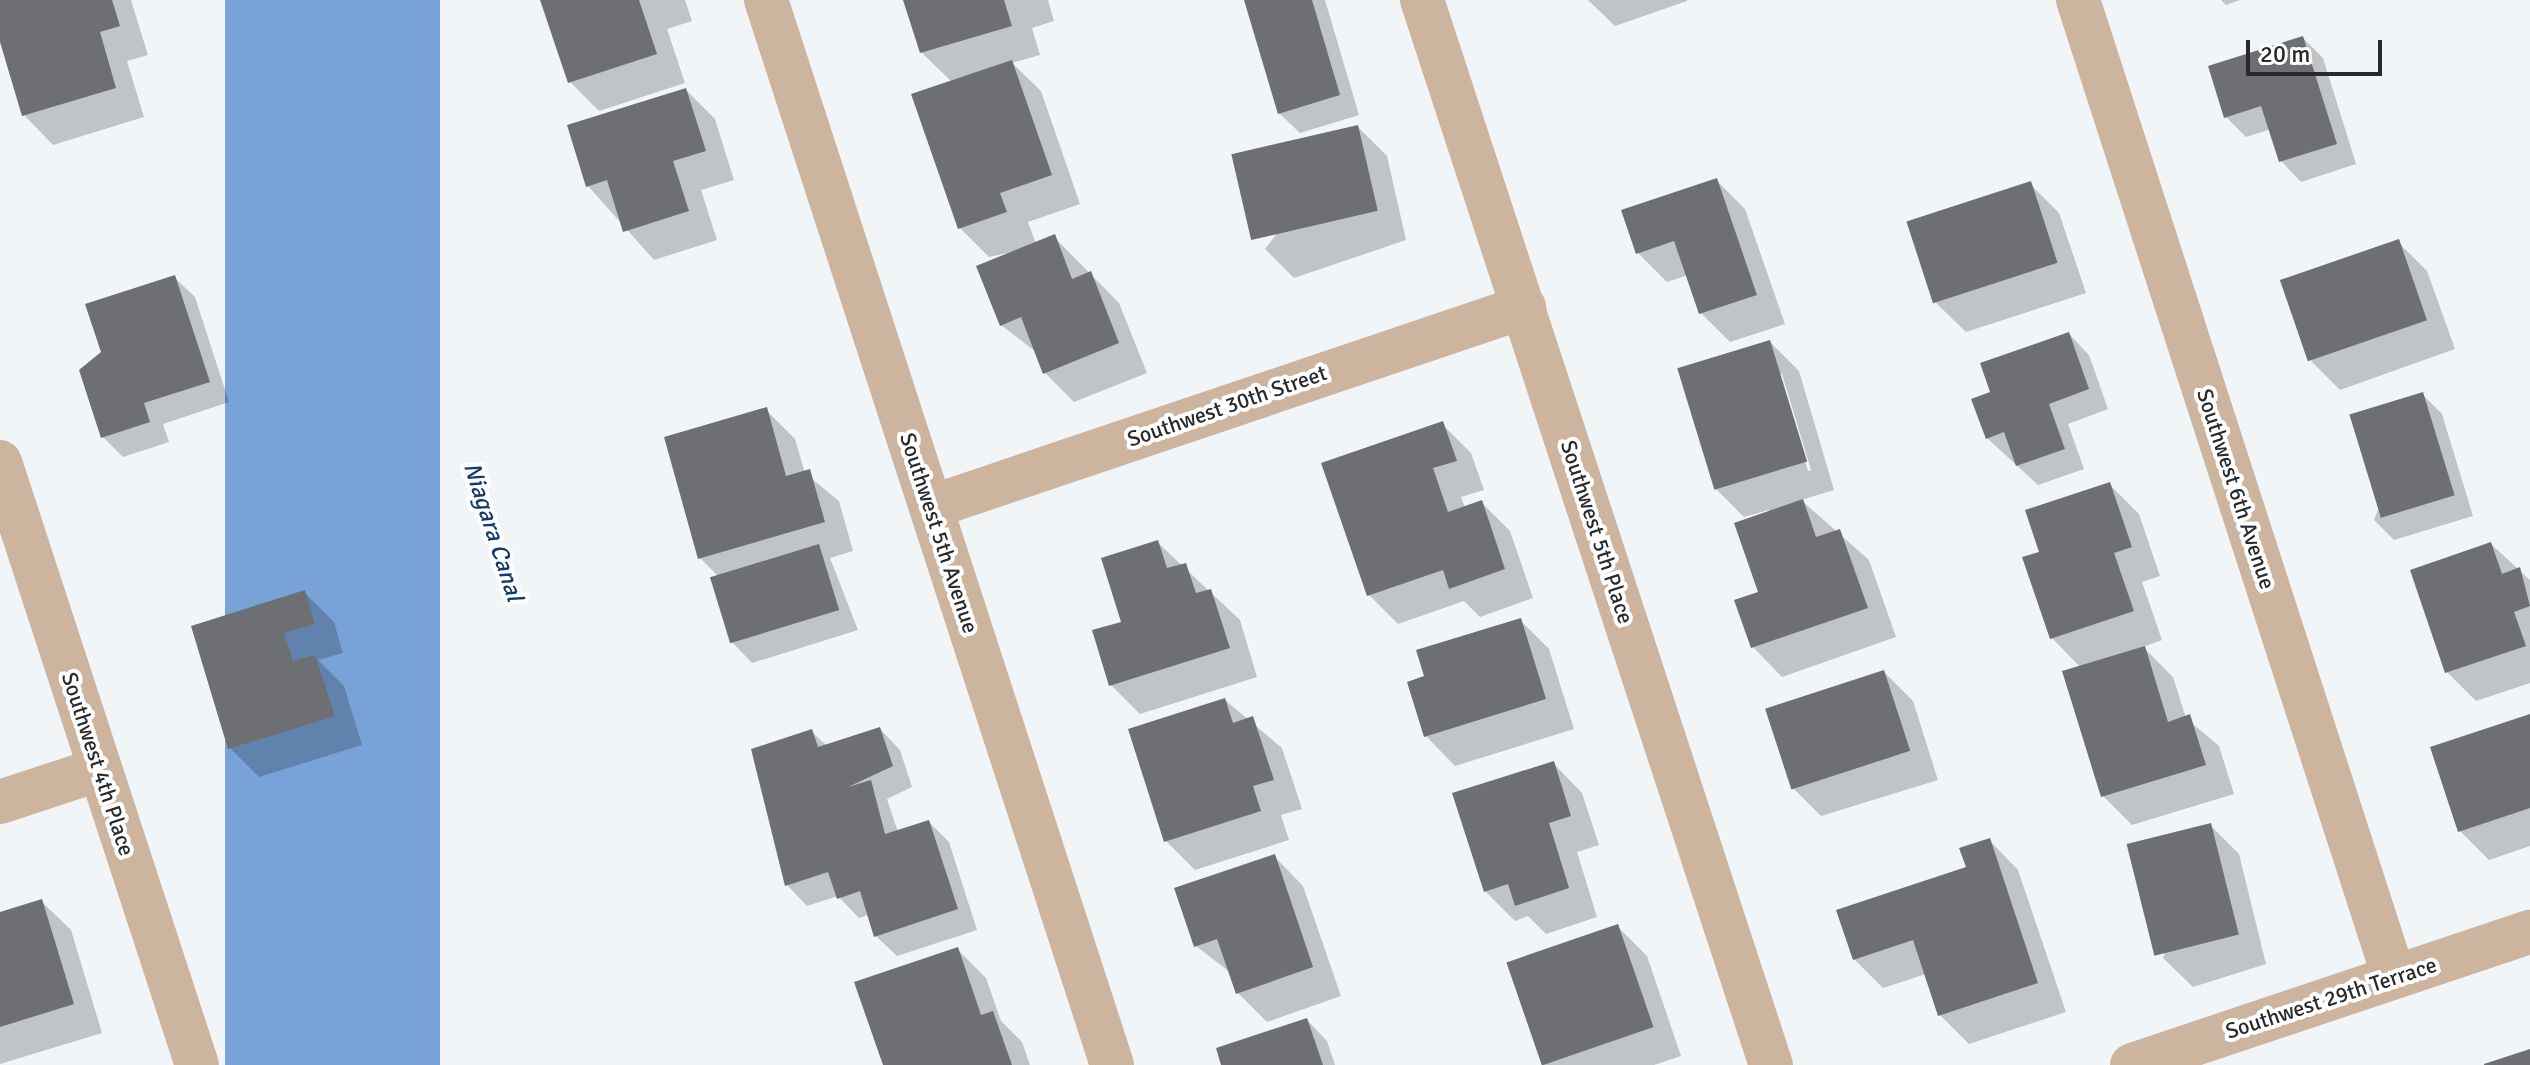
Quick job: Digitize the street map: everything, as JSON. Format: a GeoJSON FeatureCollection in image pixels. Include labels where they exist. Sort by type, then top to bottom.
{"type":"FeatureCollection","features":[{"type":"Feature","properties":{"kind":"street","name":"Southwest 5th Avenue"},"geometry":{"type":"LineString","coordinates":[[766,0],[1112,1065]]}},
{"type":"Feature","properties":{"kind":"street","name":"Southwest 5th Place"},"geometry":{"type":"LineString","coordinates":[[1422,0],[1771,1065]]}},
{"type":"Feature","properties":{"kind":"street","name":"Southwest 6th Avenue"},"geometry":{"type":"LineString","coordinates":[[2078,0],[2394,977]]}},
{"type":"Feature","properties":{"kind":"street","name":"Southwest 30th Street"},"geometry":{"type":"LineString","coordinates":[[931,507],[1524,307]]}},
{"type":"Feature","properties":{"kind":"street","name":"Southwest 4th Place"},"geometry":{"type":"LineString","coordinates":[[0,462],[197,1065]]}},
{"type":"Feature","properties":{"kind":"street"},"geometry":{"type":"LineString","coordinates":[[0,802],[100,769]]}},
{"type":"Feature","properties":{"kind":"street","name":"Southwest 29th Terrace"},"geometry":{"type":"LineString","coordinates":[[2132,1065],[2530,932]]}},
{"type":"Feature","properties":{"kind":"water"},"geometry":{"type":"Polygon","coordinates":[[[225,0],[440,0],[440,1065],[225,1065],[225,0]]]}},
{"type":"Feature","properties":{"kind":"building"},"geometry":{"type":"Polygon","coordinates":[[[0,0],[112,0],[120,26],[100,32],[116,88],[22,116],[0,42],[0,0]]]}},
{"type":"Feature","properties":{"kind":"building"},"geometry":{"type":"Polygon","coordinates":[[[540,0],[639,0],[657,54],[568,83],[540,0]]]}},
{"type":"Feature","properties":{"kind":"building"},"geometry":{"type":"Polygon","coordinates":[[[903,0],[1004,0],[1012,26],[920,53],[903,0]]]}},
{"type":"Feature","properties":{"kind":"building"},"geometry":{"type":"Polygon","coordinates":[[[1244,0],[1312,0],[1340,95],[1278,114],[1244,0]]]}},
{"type":"Feature","properties":{"kind":"building"},"geometry":{"type":"Polygon","coordinates":[[[2303,36],[2337,144],[2279,162],[2261,106],[2224,118],[2208,66],[2303,36]]]}},
{"type":"Feature","properties":{"kind":"building"},"geometry":{"type":"Polygon","coordinates":[[[1012,60],[1052,175],[1000,193],[1007,212],[958,229],[911,94],[1012,60]]]}},
{"type":"Feature","properties":{"kind":"building"},"geometry":{"type":"Polygon","coordinates":[[[686,88],[706,151],[673,161],[689,211],[623,232],[607,180],[586,187],[567,125],[686,88]]]}},
{"type":"Feature","properties":{"kind":"building"},"geometry":{"type":"Polygon","coordinates":[[[1358,125],[1378,211],[1251,240],[1231,154],[1358,125]]]}},
{"type":"Feature","properties":{"kind":"building"},"geometry":{"type":"Polygon","coordinates":[[[1717,178],[1757,295],[1699,314],[1674,241],[1636,254],[1621,210],[1717,178]]]}},
{"type":"Feature","properties":{"kind":"building"},"geometry":{"type":"Polygon","coordinates":[[[2031,181],[2058,263],[1933,303],[1906,221],[2031,181]]]}},
{"type":"Feature","properties":{"kind":"building"},"geometry":{"type":"Polygon","coordinates":[[[1055,234],[1072,279],[1091,271],[1119,343],[1043,374],[1021,317],[1000,326],[976,266],[1055,234]]]}},
{"type":"Feature","properties":{"kind":"building"},"geometry":{"type":"Polygon","coordinates":[[[2399,239],[2427,320],[2308,361],[2280,280],[2399,239]]]}},
{"type":"Feature","properties":{"kind":"building"},"geometry":{"type":"Polygon","coordinates":[[[175,275],[210,382],[144,403],[150,422],[101,438],[79,370],[101,352],[85,304],[175,275]]]}},
{"type":"Feature","properties":{"kind":"building"},"geometry":{"type":"Polygon","coordinates":[[[2069,332],[2089,389],[2049,404],[2065,449],[2016,466],[2004,432],[1986,439],[1971,399],[1990,392],[1980,363],[2069,332]]]}},
{"type":"Feature","properties":{"kind":"building"},"geometry":{"type":"Polygon","coordinates":[[[1770,340],[1807,461],[1714,490],[1677,368],[1770,340]]]}},
{"type":"Feature","properties":{"kind":"building"},"geometry":{"type":"Polygon","coordinates":[[[2423,392],[2455,495],[2381,518],[2349,415],[2423,392]]]}},
{"type":"Feature","properties":{"kind":"building"},"geometry":{"type":"Polygon","coordinates":[[[767,407],[786,476],[810,469],[825,522],[698,559],[664,437],[767,407]]]}},
{"type":"Feature","properties":{"kind":"building"},"geometry":{"type":"Polygon","coordinates":[[[1443,421],[1457,461],[1433,468],[1448,512],[1482,500],[1505,569],[1449,589],[1443,570],[1367,596],[1321,463],[1443,421]]]}},
{"type":"Feature","properties":{"kind":"building"},"geometry":{"type":"Polygon","coordinates":[[[2110,482],[2132,547],[2114,553],[2134,611],[2050,639],[2022,557],[2039,552],[2025,510],[2110,482]]]}},
{"type":"Feature","properties":{"kind":"building"},"geometry":{"type":"Polygon","coordinates":[[[1803,499],[1816,537],[1840,529],[1868,608],[1751,648],[1734,600],[1758,592],[1734,523],[1803,499]]]}},
{"type":"Feature","properties":{"kind":"building"},"geometry":{"type":"Polygon","coordinates":[[[1158,540],[1167,568],[1186,563],[1196,593],[1211,589],[1230,648],[1109,686],[1092,630],[1121,622],[1101,558],[1158,540]]]}},
{"type":"Feature","properties":{"kind":"building"},"geometry":{"type":"Polygon","coordinates":[[[2491,542],[2502,574],[2520,567],[2530,606],[2514,612],[2526,646],[2445,673],[2410,570],[2491,542]]]}},
{"type":"Feature","properties":{"kind":"building"},"geometry":{"type":"Polygon","coordinates":[[[819,544],[839,610],[730,643],[710,577],[819,544]]]}},
{"type":"Feature","properties":{"kind":"building"},"geometry":{"type":"Polygon","coordinates":[[[305,590],[315,624],[284,633],[293,661],[315,655],[335,716],[228,749],[191,626],[305,590]]]}},
{"type":"Feature","properties":{"kind":"building"},"geometry":{"type":"Polygon","coordinates":[[[1521,618],[1546,699],[1424,737],[1407,682],[1424,676],[1416,650],[1521,618]]]}},
{"type":"Feature","properties":{"kind":"building"},"geometry":{"type":"Polygon","coordinates":[[[2145,646],[2168,722],[2190,714],[2206,765],[2101,797],[2062,671],[2145,646]]]}},
{"type":"Feature","properties":{"kind":"building"},"geometry":{"type":"Polygon","coordinates":[[[1884,670],[1910,751],[1791,789],[1765,709],[1884,670]]]}},
{"type":"Feature","properties":{"kind":"building"},"geometry":{"type":"Polygon","coordinates":[[[1225,698],[1233,723],[1253,716],[1274,780],[1253,786],[1261,811],[1164,842],[1128,729],[1225,698]]]}},
{"type":"Feature","properties":{"kind":"building"},"geometry":{"type":"Polygon","coordinates":[[[2530,714],[2530,808],[2458,832],[2430,747],[2530,714]]]}},
{"type":"Feature","properties":{"kind":"building"},"geometry":{"type":"Polygon","coordinates":[[[880,727],[893,766],[848,787],[871,780],[885,834],[929,820],[958,909],[874,937],[860,891],[837,899],[828,872],[785,886],[751,749],[812,729],[818,747],[880,727]]]}},
{"type":"Feature","properties":{"kind":"building"},"geometry":{"type":"Polygon","coordinates":[[[1554,761],[1571,816],[1549,823],[1569,888],[1515,906],[1508,884],[1484,892],[1452,793],[1554,761]]]}},
{"type":"Feature","properties":{"kind":"building"},"geometry":{"type":"Polygon","coordinates":[[[2211,823],[2239,935],[2154,956],[2127,844],[2211,823]]]}},
{"type":"Feature","properties":{"kind":"building"},"geometry":{"type":"Polygon","coordinates":[[[1990,838],[2038,983],[1938,1016],[1913,940],[1853,960],[1836,910],[1966,867],[1959,848],[1990,838]]]}},
{"type":"Feature","properties":{"kind":"building"},"geometry":{"type":"Polygon","coordinates":[[[1275,854],[1313,967],[1236,994],[1217,939],[1194,947],[1174,888],[1275,854]]]}},
{"type":"Feature","properties":{"kind":"building"},"geometry":{"type":"Polygon","coordinates":[[[42,899],[74,1004],[0,1027],[0,912],[42,899]]]}},
{"type":"Feature","properties":{"kind":"building"},"geometry":{"type":"Polygon","coordinates":[[[1618,924],[1653,1027],[1542,1065],[1506,962],[1618,924]]]}},
{"type":"Feature","properties":{"kind":"building"},"geometry":{"type":"Polygon","coordinates":[[[958,947],[981,1015],[993,1011],[1012,1065],[883,1065],[854,982],[958,947]]]}},
{"type":"Feature","properties":{"kind":"building"},"geometry":{"type":"Polygon","coordinates":[[[1307,1018],[1323,1065],[1221,1065],[1216,1048],[1307,1018]]]}},
{"type":"Feature","properties":{"kind":"building"},"geometry":{"type":"Polygon","coordinates":[[[2530,1049],[2530,1065],[2484,1065],[2484,1064],[2530,1049]]]}},
{"type":"Feature","properties":{"kind":"water label","name":"Niagara Canal"},"geometry":{"type":"Point","coordinates":[493,532]}}]}
